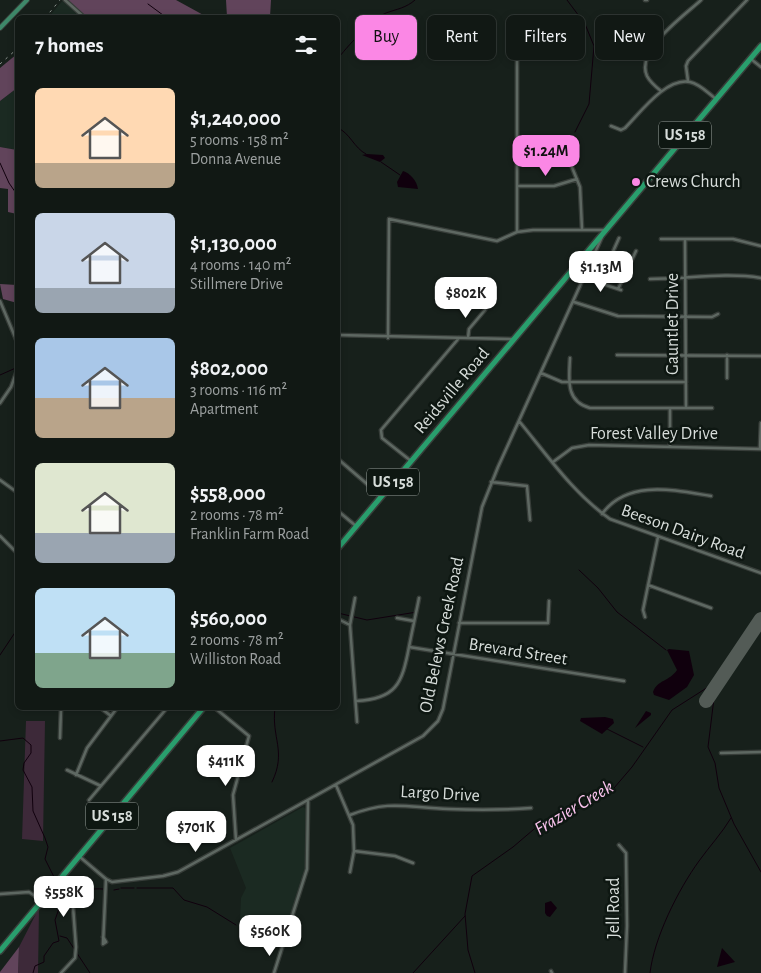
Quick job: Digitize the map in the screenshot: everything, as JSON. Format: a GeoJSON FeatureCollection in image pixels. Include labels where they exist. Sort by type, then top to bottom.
{"type":"FeatureCollection","features":[{"type":"Feature","properties":{"kind":"highway","name":"Reidsville Road"},"geometry":{"type":"LineString","coordinates":[[340,546],[761,46]]}},
{"type":"Feature","properties":{"kind":"highway","name":"US 158"},"geometry":{"type":"LineString","coordinates":[[0,951],[201,710]]}},
{"type":"Feature","properties":{"kind":"main road"},"geometry":{"type":"LineString","coordinates":[[0,28],[27,0]]}},
{"type":"Feature","properties":{"kind":"street"},"geometry":{"type":"LineString","coordinates":[[65,0],[82,15]]}},
{"type":"Feature","properties":{"kind":"street"},"geometry":{"type":"LineString","coordinates":[[661,91],[650,81],[646,72],[648,52],[702,0]]}},
{"type":"Feature","properties":{"kind":"street"},"geometry":{"type":"LineString","coordinates":[[688,81],[686,66],[688,61],[747,0]]}},
{"type":"Feature","properties":{"kind":"street"},"geometry":{"type":"LineString","coordinates":[[750,58],[761,67]]}},
{"type":"Feature","properties":{"kind":"street"},"geometry":{"type":"LineString","coordinates":[[517,60],[517,232]]}},
{"type":"Feature","properties":{"kind":"street"},"geometry":{"type":"LineString","coordinates":[[610,126],[621,130],[625,128],[667,86],[688,81],[696,84],[716,99]]}},
{"type":"Feature","properties":{"kind":"street"},"geometry":{"type":"LineString","coordinates":[[569,160],[581,194],[582,229]]}},
{"type":"Feature","properties":{"kind":"street"},"geometry":{"type":"LineString","coordinates":[[517,186],[554,186],[577,179]]}},
{"type":"Feature","properties":{"kind":"street"},"geometry":{"type":"LineString","coordinates":[[388,338],[389,219],[490,240],[502,240],[517,232],[532,230],[606,230]]}},
{"type":"Feature","properties":{"kind":"street","name":"Old Belews Creek Road"},"geometry":{"type":"LineString","coordinates":[[106,879],[116,882],[174,873],[308,800],[432,729],[443,709],[477,527],[491,482],[606,230]]}},
{"type":"Feature","properties":{"kind":"street"},"geometry":{"type":"LineString","coordinates":[[599,283],[619,238]]}},
{"type":"Feature","properties":{"kind":"street"},"geometry":{"type":"LineString","coordinates":[[661,239],[733,239],[761,246]]}},
{"type":"Feature","properties":{"kind":"street","name":"Gauntlet Drive"},"geometry":{"type":"LineString","coordinates":[[686,239],[686,408]]}},
{"type":"Feature","properties":{"kind":"street"},"geometry":{"type":"LineString","coordinates":[[585,278],[619,289],[636,251]]}},
{"type":"Feature","properties":{"kind":"street"},"geometry":{"type":"LineString","coordinates":[[650,279],[686,279],[732,275],[761,278]]}},
{"type":"Feature","properties":{"kind":"street"},"geometry":{"type":"LineString","coordinates":[[0,301],[15,337]]}},
{"type":"Feature","properties":{"kind":"street"},"geometry":{"type":"LineString","coordinates":[[574,302],[618,316],[712,317],[718,314]]}},
{"type":"Feature","properties":{"kind":"street"},"geometry":{"type":"LineString","coordinates":[[468,338],[469,328],[485,310]]}},
{"type":"Feature","properties":{"kind":"street"},"geometry":{"type":"LineString","coordinates":[[340,335],[388,338],[392,336],[513,339]]}},
{"type":"Feature","properties":{"kind":"street"},"geometry":{"type":"LineString","coordinates":[[411,461],[382,438],[381,430],[459,338]]}},
{"type":"Feature","properties":{"kind":"street"},"geometry":{"type":"LineString","coordinates":[[617,355],[761,356]]}},
{"type":"Feature","properties":{"kind":"street"},"geometry":{"type":"LineString","coordinates":[[727,355],[727,378]]}},
{"type":"Feature","properties":{"kind":"street"},"geometry":{"type":"LineString","coordinates":[[570,358],[569,382],[572,398],[581,406],[590,408],[712,408]]}},
{"type":"Feature","properties":{"kind":"street"},"geometry":{"type":"LineString","coordinates":[[541,373],[552,380],[569,382],[686,382]]}},
{"type":"Feature","properties":{"kind":"street"},"geometry":{"type":"LineString","coordinates":[[0,403],[11,387],[15,376]]}},
{"type":"Feature","properties":{"kind":"street"},"geometry":{"type":"LineString","coordinates":[[670,408],[670,446]]}},
{"type":"Feature","properties":{"kind":"street","name":"Beeson Dairy Road"},"geometry":{"type":"LineString","coordinates":[[518,421],[574,488],[602,514],[624,526],[761,572]]}},
{"type":"Feature","properties":{"kind":"street"},"geometry":{"type":"LineString","coordinates":[[760,449],[761,423]]}},
{"type":"Feature","properties":{"kind":"street","name":"Forest Valley Drive"},"geometry":{"type":"LineString","coordinates":[[553,462],[565,451],[578,446],[670,446],[760,449]]}},
{"type":"Feature","properties":{"kind":"street"},"geometry":{"type":"LineString","coordinates":[[340,461],[381,496]]}},
{"type":"Feature","properties":{"kind":"street"},"geometry":{"type":"LineString","coordinates":[[0,480],[14,490]]}},
{"type":"Feature","properties":{"kind":"street"},"geometry":{"type":"LineString","coordinates":[[491,482],[527,486],[530,520]]}},
{"type":"Feature","properties":{"kind":"street"},"geometry":{"type":"LineString","coordinates":[[602,514],[618,497],[638,490],[678,491],[711,496]]}},
{"type":"Feature","properties":{"kind":"street"},"geometry":{"type":"LineString","coordinates":[[340,513],[356,526]]}},
{"type":"Feature","properties":{"kind":"street"},"geometry":{"type":"LineString","coordinates":[[0,536],[15,551]]}},
{"type":"Feature","properties":{"kind":"street"},"geometry":{"type":"LineString","coordinates":[[645,617],[643,610],[658,537]]}},
{"type":"Feature","properties":{"kind":"street"},"geometry":{"type":"LineString","coordinates":[[648,585],[711,608]]}},
{"type":"Feature","properties":{"kind":"street"},"geometry":{"type":"LineString","coordinates":[[355,598],[350,625],[357,722]]}},
{"type":"Feature","properties":{"kind":"street"},"geometry":{"type":"LineString","coordinates":[[356,700],[380,698],[394,688],[404,672],[419,598]]}},
{"type":"Feature","properties":{"kind":"street"},"geometry":{"type":"LineString","coordinates":[[459,623],[548,623],[549,601]]}},
{"type":"Feature","properties":{"kind":"street"},"geometry":{"type":"LineString","coordinates":[[397,618],[414,621]]}},
{"type":"Feature","properties":{"kind":"street"},"geometry":{"type":"LineString","coordinates":[[340,620],[350,625]]}},
{"type":"Feature","properties":{"kind":"street","name":"Brevard Street"},"geometry":{"type":"LineString","coordinates":[[409,647],[624,681]]}},
{"type":"Feature","properties":{"kind":"street"},"geometry":{"type":"LineString","coordinates":[[60,738],[61,710]]}},
{"type":"Feature","properties":{"kind":"street"},"geometry":{"type":"LineString","coordinates":[[103,710],[111,716]]}},
{"type":"Feature","properties":{"kind":"street"},"geometry":{"type":"LineString","coordinates":[[76,775],[87,748],[116,710]]}},
{"type":"Feature","properties":{"kind":"street"},"geometry":{"type":"LineString","coordinates":[[89,800],[165,710]]}},
{"type":"Feature","properties":{"kind":"street"},"geometry":{"type":"LineString","coordinates":[[217,710],[249,736],[233,796],[236,840]]}},
{"type":"Feature","properties":{"kind":"street"},"geometry":{"type":"LineString","coordinates":[[721,753],[761,752]]}},
{"type":"Feature","properties":{"kind":"street"},"geometry":{"type":"LineString","coordinates":[[66,770],[101,786]]}},
{"type":"Feature","properties":{"kind":"street"},"geometry":{"type":"LineString","coordinates":[[336,784],[350,815],[355,837],[350,872]]}},
{"type":"Feature","properties":{"kind":"street"},"geometry":{"type":"LineString","coordinates":[[274,973],[307,869],[308,800]]}},
{"type":"Feature","properties":{"kind":"street","name":"Largo Drive"},"geometry":{"type":"LineString","coordinates":[[350,815],[374,806],[388,804],[449,810],[531,808]]}},
{"type":"Feature","properties":{"kind":"street","name":"Jell Road"},"geometry":{"type":"LineString","coordinates":[[619,845],[626,853],[627,926],[625,973]]}},
{"type":"Feature","properties":{"kind":"street"},"geometry":{"type":"LineString","coordinates":[[354,851],[387,854],[413,863]]}},
{"type":"Feature","properties":{"kind":"street"},"geometry":{"type":"LineString","coordinates":[[79,856],[106,879],[104,937]]}},
{"type":"Feature","properties":{"kind":"street"},"geometry":{"type":"LineString","coordinates":[[59,879],[68,887],[72,895],[76,947],[74,959],[61,973]]}},
{"type":"Feature","properties":{"kind":"street"},"geometry":{"type":"LineString","coordinates":[[0,894],[29,892],[42,900]]}},
{"type":"Feature","properties":{"kind":"shaded area"},"geometry":{"type":"Polygon","coordinates":[[[63,0],[68,0],[85,15],[50,15],[63,0]]]}},
{"type":"Feature","properties":{"kind":"shaded area"},"geometry":{"type":"Polygon","coordinates":[[[65,0],[176,0],[203,15],[84,15],[65,0]]]}},
{"type":"Feature","properties":{"kind":"shaded area"},"geometry":{"type":"Polygon","coordinates":[[[226,0],[271,0],[270,15],[227,15],[226,0]]]}},
{"type":"Feature","properties":{"kind":"shaded area"},"geometry":{"type":"Polygon","coordinates":[[[15,56],[15,90],[0,101],[0,68],[15,56]]]}},
{"type":"Feature","properties":{"kind":"shaded area"},"geometry":{"type":"Polygon","coordinates":[[[15,90],[15,150],[0,147],[0,101],[15,90]]]}},
{"type":"Feature","properties":{"kind":"shaded area"},"geometry":{"type":"Polygon","coordinates":[[[0,147],[15,150],[15,214],[8,212],[8,189],[0,188],[0,147]]]}},
{"type":"Feature","properties":{"kind":"shaded area"},"geometry":{"type":"Polygon","coordinates":[[[362,155],[383,155],[385,158],[380,162],[362,155]]]}},
{"type":"Feature","properties":{"kind":"shaded area"},"geometry":{"type":"Polygon","coordinates":[[[403,171],[413,178],[418,189],[398,187],[397,182],[403,171]]]}},
{"type":"Feature","properties":{"kind":"shaded area"},"geometry":{"type":"Polygon","coordinates":[[[0,284],[15,285],[15,302],[3,299],[0,284]]]}},
{"type":"Feature","properties":{"kind":"shaded area"},"geometry":{"type":"Polygon","coordinates":[[[667,650],[689,651],[694,675],[687,687],[669,700],[654,695],[653,692],[657,685],[677,670],[667,650]]]}},
{"type":"Feature","properties":{"kind":"shaded area"},"geometry":{"type":"Polygon","coordinates":[[[646,711],[651,713],[651,715],[635,728],[646,711]]]}},
{"type":"Feature","properties":{"kind":"shaded area"},"geometry":{"type":"Polygon","coordinates":[[[605,717],[613,719],[614,723],[602,734],[580,721],[581,718],[605,717]]]}},
{"type":"Feature","properties":{"kind":"shaded area"},"geometry":{"type":"Polygon","coordinates":[[[26,721],[45,721],[43,841],[22,839],[26,721]]]}},
{"type":"Feature","properties":{"kind":"shaded area"},"geometry":{"type":"Polygon","coordinates":[[[303,807],[308,810],[307,862],[287,936],[240,921],[241,898],[246,888],[230,848],[303,807]]]}},
{"type":"Feature","properties":{"kind":"shaded area"},"geometry":{"type":"Polygon","coordinates":[[[551,901],[557,908],[550,917],[545,913],[545,903],[551,901]]]}},
{"type":"Feature","properties":{"kind":"shaded area"},"geometry":{"type":"Polygon","coordinates":[[[39,908],[38,973],[18,973],[19,947],[39,908]]]}},
{"type":"Feature","properties":{"kind":"shaded area"},"geometry":{"type":"Polygon","coordinates":[[[19,947],[18,973],[0,973],[0,972],[19,947]]]}},
{"type":"Feature","properties":{"kind":"shaded area"},"geometry":{"type":"Polygon","coordinates":[[[722,948],[735,962],[717,967],[722,948]]]}},
{"type":"Feature","properties":{"kind":"waterway"},"geometry":{"type":"LineString","coordinates":[[340,56],[375,20],[386,13],[405,7],[415,0]]}},
{"type":"Feature","properties":{"kind":"waterway"},"geometry":{"type":"LineString","coordinates":[[567,0],[585,24],[594,46],[589,104],[575,132]]}},
{"type":"Feature","properties":{"kind":"waterway"},"geometry":{"type":"LineString","coordinates":[[148,4],[163,15]]}},
{"type":"Feature","properties":{"kind":"waterway"},"geometry":{"type":"LineString","coordinates":[[340,129],[366,154]]}},
{"type":"Feature","properties":{"kind":"waterway"},"geometry":{"type":"LineString","coordinates":[[381,162],[400,175]]}},
{"type":"Feature","properties":{"kind":"waterway"},"geometry":{"type":"LineString","coordinates":[[0,163],[15,192]]}},
{"type":"Feature","properties":{"kind":"waterway"},"geometry":{"type":"LineString","coordinates":[[0,375],[15,368]]}},
{"type":"Feature","properties":{"kind":"waterway"},"geometry":{"type":"LineString","coordinates":[[579,570],[598,588],[617,612],[666,650]]}},
{"type":"Feature","properties":{"kind":"waterway"},"geometry":{"type":"LineString","coordinates":[[340,613],[367,620],[417,612]]}},
{"type":"Feature","properties":{"kind":"waterway","name":"Frazier Creek"},"geometry":{"type":"LineString","coordinates":[[475,973],[468,950],[465,914],[472,876],[513,847],[540,824],[584,806],[614,788],[632,767],[672,710],[716,682],[728,670],[753,635],[761,619]]}},
{"type":"Feature","properties":{"kind":"waterway"},"geometry":{"type":"LineString","coordinates":[[0,655],[15,632]]}},
{"type":"Feature","properties":{"kind":"waterway"},"geometry":{"type":"LineString","coordinates":[[716,682],[708,747],[715,763],[719,788],[734,824],[761,872]]}},
{"type":"Feature","properties":{"kind":"waterway"},"geometry":{"type":"LineString","coordinates":[[272,782],[278,762],[275,710]]}},
{"type":"Feature","properties":{"kind":"waterway"},"geometry":{"type":"LineString","coordinates":[[607,729],[643,747]]}},
{"type":"Feature","properties":{"kind":"waterway"},"geometry":{"type":"LineString","coordinates":[[0,741],[23,738],[31,745],[31,753],[24,763],[23,770],[32,787],[33,811],[48,847],[45,859],[54,877]]}},
{"type":"Feature","properties":{"kind":"waterway"},"geometry":{"type":"LineString","coordinates":[[650,973],[656,945],[675,900],[691,873],[731,818]]}},
{"type":"Feature","properties":{"kind":"waterway"},"geometry":{"type":"LineString","coordinates":[[33,973],[35,966],[44,962],[44,956],[53,943],[59,941],[55,920],[62,900],[57,887]]}},
{"type":"Feature","properties":{"kind":"waterway"},"geometry":{"type":"LineString","coordinates":[[121,888],[134,888]]}},
{"type":"Feature","properties":{"kind":"waterway"},"geometry":{"type":"LineString","coordinates":[[137,888],[173,888],[184,900],[207,907],[236,925]]}},
{"type":"Feature","properties":{"kind":"waterway"},"geometry":{"type":"LineString","coordinates":[[73,892],[103,889]]}},
{"type":"Feature","properties":{"kind":"waterway"},"geometry":{"type":"LineString","coordinates":[[114,890],[119,889]]}},
{"type":"Feature","properties":{"kind":"waterway"},"geometry":{"type":"LineString","coordinates":[[62,896],[70,893]]}},
{"type":"Feature","properties":{"kind":"waterway","name":"Frazier Creek"},"geometry":{"type":"LineString","coordinates":[[413,973],[465,916]]}},
{"type":"Feature","properties":{"kind":"waterway"},"geometry":{"type":"LineString","coordinates":[[60,936],[67,938],[90,973]]}},
{"type":"Feature","properties":{"kind":"runway"},"geometry":{"type":"LineString","coordinates":[[706,701],[761,619]]}},
{"type":"Feature","properties":{"kind":"railway"},"geometry":{"type":"LineString","coordinates":[[48,15],[60,0]]}},
{"type":"Feature","properties":{"kind":"railway"},"geometry":{"type":"LineString","coordinates":[[0,64],[15,51]]}},
{"type":"Feature","properties":{"kind":"place","name":"Crews Church"},"geometry":{"type":"Point","coordinates":[636,182]}}]}
